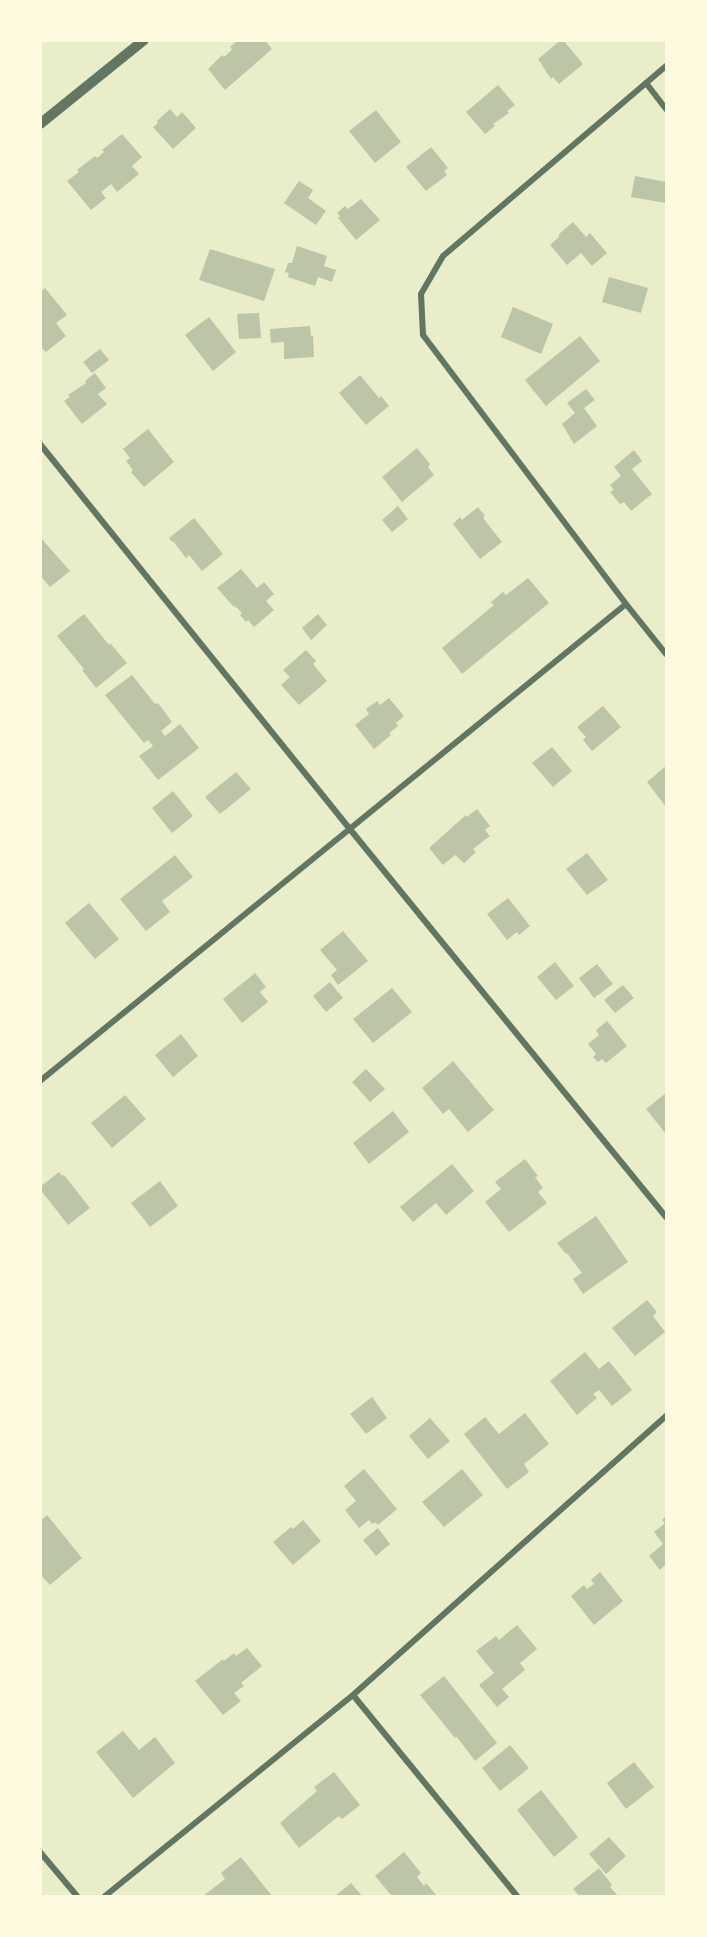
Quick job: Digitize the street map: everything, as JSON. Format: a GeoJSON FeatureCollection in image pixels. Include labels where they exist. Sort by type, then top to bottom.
{"type":"FeatureCollection","features":[{"type":"Feature","properties":{"kind":"street"},"geometry":{"type":"LineString","coordinates":[[40,124],[144,40]]}},
{"type":"Feature","properties":{"kind":"street"},"geometry":{"type":"LineString","coordinates":[[666,66],[443,256],[421,294],[423,335],[666,654]]}},
{"type":"Feature","properties":{"kind":"street"},"geometry":{"type":"LineString","coordinates":[[646,83],[666,109]]}},
{"type":"Feature","properties":{"kind":"street"},"geometry":{"type":"LineString","coordinates":[[40,444],[666,1217]]}},
{"type":"Feature","properties":{"kind":"street"},"geometry":{"type":"LineString","coordinates":[[40,1081],[626,604]]}},
{"type":"Feature","properties":{"kind":"street"},"geometry":{"type":"LineString","coordinates":[[105,1896],[353,1695],[666,1416]]}},
{"type":"Feature","properties":{"kind":"street"},"geometry":{"type":"LineString","coordinates":[[353,1695],[517,1896]]}},
{"type":"Feature","properties":{"kind":"street"},"geometry":{"type":"LineString","coordinates":[[40,1852],[76,1896]]}},
{"type":"Feature","properties":{"kind":"building"},"geometry":{"type":"Polygon","coordinates":[[[238,40],[265,40],[272,49],[225,90],[208,69],[222,55],[224,57],[232,50],[230,47],[238,40]]]}},
{"type":"Feature","properties":{"kind":"building"},"geometry":{"type":"Polygon","coordinates":[[[561,40],[583,64],[559,84],[553,77],[551,79],[538,59],[561,40]]]}},
{"type":"Feature","properties":{"kind":"building"},"geometry":{"type":"Polygon","coordinates":[[[498,85],[515,105],[485,134],[466,112],[498,85]]]}},
{"type":"Feature","properties":{"kind":"building"},"geometry":{"type":"Polygon","coordinates":[[[170,109],[177,117],[182,112],[196,128],[173,149],[153,127],[170,109]]]}},
{"type":"Feature","properties":{"kind":"building"},"geometry":{"type":"Polygon","coordinates":[[[376,110],[401,142],[375,163],[349,131],[376,110]]]}},
{"type":"Feature","properties":{"kind":"building"},"geometry":{"type":"Polygon","coordinates":[[[122,134],[142,157],[132,166],[139,174],[117,192],[111,184],[101,192],[106,198],[91,210],[67,181],[95,156],[97,158],[104,152],[102,150],[122,134]]]}},
{"type":"Feature","properties":{"kind":"building"},"geometry":{"type":"Polygon","coordinates":[[[431,147],[448,168],[444,171],[447,175],[426,191],[406,167],[431,147]]]}},
{"type":"Feature","properties":{"kind":"building"},"geometry":{"type":"Polygon","coordinates":[[[635,176],[666,182],[666,203],[631,197],[635,176]]]}},
{"type":"Feature","properties":{"kind":"building"},"geometry":{"type":"Polygon","coordinates":[[[299,181],[313,190],[308,198],[326,211],[316,225],[284,203],[299,181]]]}},
{"type":"Feature","properties":{"kind":"building"},"geometry":{"type":"Polygon","coordinates":[[[361,199],[380,220],[356,240],[338,218],[340,216],[337,213],[345,206],[348,209],[361,199]]]}},
{"type":"Feature","properties":{"kind":"building"},"geometry":{"type":"Polygon","coordinates":[[[573,222],[586,237],[590,233],[607,253],[592,266],[581,253],[567,265],[550,245],[573,222]]]}},
{"type":"Feature","properties":{"kind":"building"},"geometry":{"type":"Polygon","coordinates":[[[297,246],[327,256],[324,266],[336,270],[332,282],[318,277],[315,286],[288,277],[289,273],[285,272],[288,263],[292,263],[297,246]]]}},
{"type":"Feature","properties":{"kind":"building"},"geometry":{"type":"Polygon","coordinates":[[[210,249],[275,269],[264,301],[199,280],[210,249]]]}},
{"type":"Feature","properties":{"kind":"building"},"geometry":{"type":"Polygon","coordinates":[[[609,277],[648,288],[641,313],[602,302],[609,277]]]}},
{"type":"Feature","properties":{"kind":"building"},"geometry":{"type":"Polygon","coordinates":[[[45,288],[67,315],[56,323],[66,336],[46,352],[40,346],[40,292],[45,288]]]}},
{"type":"Feature","properties":{"kind":"building"},"geometry":{"type":"Polygon","coordinates":[[[513,307],[553,324],[541,354],[501,337],[513,307]]]}},
{"type":"Feature","properties":{"kind":"building"},"geometry":{"type":"Polygon","coordinates":[[[259,313],[261,338],[239,339],[237,314],[259,313]]]}},
{"type":"Feature","properties":{"kind":"building"},"geometry":{"type":"Polygon","coordinates":[[[209,317],[236,352],[213,371],[185,335],[209,317]]]}},
{"type":"Feature","properties":{"kind":"building"},"geometry":{"type":"Polygon","coordinates":[[[310,326],[314,357],[284,359],[284,342],[271,343],[270,329],[310,326]]]}},
{"type":"Feature","properties":{"kind":"building"},"geometry":{"type":"Polygon","coordinates":[[[580,336],[600,361],[546,406],[525,380],[580,336]]]}},
{"type":"Feature","properties":{"kind":"building"},"geometry":{"type":"Polygon","coordinates":[[[100,349],[109,360],[92,373],[83,362],[100,349]]]}},
{"type":"Feature","properties":{"kind":"building"},"geometry":{"type":"Polygon","coordinates":[[[95,373],[106,388],[98,394],[107,404],[82,424],[64,401],[95,373]]]}},
{"type":"Feature","properties":{"kind":"building"},"geometry":{"type":"Polygon","coordinates":[[[360,375],[379,398],[381,396],[389,406],[366,425],[339,393],[360,375]]]}},
{"type":"Feature","properties":{"kind":"building"},"geometry":{"type":"Polygon","coordinates":[[[586,389],[595,400],[584,408],[597,426],[574,444],[562,424],[575,413],[567,403],[586,389]]]}},
{"type":"Feature","properties":{"kind":"building"},"geometry":{"type":"Polygon","coordinates":[[[148,429],[174,462],[144,487],[131,472],[133,470],[126,461],[130,458],[123,449],[148,429]]]}},
{"type":"Feature","properties":{"kind":"building"},"geometry":{"type":"Polygon","coordinates":[[[417,448],[430,464],[428,467],[434,475],[402,502],[382,477],[417,448]]]}},
{"type":"Feature","properties":{"kind":"building"},"geometry":{"type":"Polygon","coordinates":[[[634,450],[642,461],[632,469],[652,494],[631,511],[624,502],[620,504],[610,492],[614,490],[610,485],[621,476],[614,467],[634,450]]]}},
{"type":"Feature","properties":{"kind":"building"},"geometry":{"type":"Polygon","coordinates":[[[398,506],[408,519],[392,532],[382,520],[398,506]]]}},
{"type":"Feature","properties":{"kind":"building"},"geometry":{"type":"Polygon","coordinates":[[[478,507],[485,516],[483,518],[502,542],[480,559],[453,524],[460,517],[462,520],[478,507]]]}},
{"type":"Feature","properties":{"kind":"building"},"geometry":{"type":"Polygon","coordinates":[[[194,518],[223,554],[202,571],[189,555],[186,558],[169,538],[194,518]]]}},
{"type":"Feature","properties":{"kind":"building"},"geometry":{"type":"Polygon","coordinates":[[[40,537],[70,571],[50,587],[40,575],[40,537]]]}},
{"type":"Feature","properties":{"kind":"building"},"geometry":{"type":"Polygon","coordinates":[[[241,569],[257,588],[264,582],[274,594],[266,601],[274,610],[254,627],[248,620],[246,622],[240,615],[242,613],[217,588],[241,569]]]}},
{"type":"Feature","properties":{"kind":"building"},"geometry":{"type":"Polygon","coordinates":[[[528,578],[549,603],[462,674],[442,648],[494,605],[491,602],[503,592],[506,595],[528,578]]]}},
{"type":"Feature","properties":{"kind":"building"},"geometry":{"type":"Polygon","coordinates":[[[84,614],[127,663],[96,688],[82,670],[84,669],[57,636],[84,614]]]}},
{"type":"Feature","properties":{"kind":"building"},"geometry":{"type":"Polygon","coordinates":[[[318,614],[327,625],[311,640],[302,628],[318,614]]]}},
{"type":"Feature","properties":{"kind":"building"},"geometry":{"type":"Polygon","coordinates":[[[306,650],[316,661],[313,664],[327,681],[299,705],[281,685],[290,677],[283,670],[306,650]]]}},
{"type":"Feature","properties":{"kind":"building"},"geometry":{"type":"Polygon","coordinates":[[[132,675],[172,722],[161,731],[165,736],[180,724],[199,748],[158,780],[139,756],[153,746],[148,740],[144,743],[105,695],[132,675]]]}},
{"type":"Feature","properties":{"kind":"building"},"geometry":{"type":"Polygon","coordinates":[[[389,698],[404,716],[396,723],[398,726],[389,733],[391,735],[374,749],[355,725],[369,714],[366,709],[377,701],[380,705],[389,698]]]}},
{"type":"Feature","properties":{"kind":"building"},"geometry":{"type":"Polygon","coordinates":[[[603,706],[621,727],[592,751],[583,740],[586,737],[577,727],[603,706]]]}},
{"type":"Feature","properties":{"kind":"building"},"geometry":{"type":"Polygon","coordinates":[[[552,747],[572,771],[553,787],[532,763],[552,747]]]}},
{"type":"Feature","properties":{"kind":"building"},"geometry":{"type":"Polygon","coordinates":[[[666,766],[666,807],[647,782],[666,766]]]}},
{"type":"Feature","properties":{"kind":"building"},"geometry":{"type":"Polygon","coordinates":[[[236,772],[251,789],[220,814],[205,797],[236,772]]]}},
{"type":"Feature","properties":{"kind":"building"},"geometry":{"type":"Polygon","coordinates":[[[173,791],[193,816],[172,833],[152,808],[173,791]]]}},
{"type":"Feature","properties":{"kind":"building"},"geometry":{"type":"Polygon","coordinates":[[[477,809],[490,826],[485,830],[490,836],[473,849],[476,852],[464,863],[455,855],[443,865],[429,848],[466,815],[467,817],[477,809]]]}},
{"type":"Feature","properties":{"kind":"building"},"geometry":{"type":"Polygon","coordinates":[[[587,853],[608,880],[587,895],[566,869],[587,853]]]}},
{"type":"Feature","properties":{"kind":"building"},"geometry":{"type":"Polygon","coordinates":[[[175,855],[193,877],[162,901],[170,912],[146,931],[120,899],[175,855]]]}},
{"type":"Feature","properties":{"kind":"building"},"geometry":{"type":"Polygon","coordinates":[[[508,898],[530,926],[519,935],[517,932],[507,940],[487,914],[508,898]]]}},
{"type":"Feature","properties":{"kind":"building"},"geometry":{"type":"Polygon","coordinates":[[[89,903],[119,939],[95,959],[65,923],[89,903]]]}},
{"type":"Feature","properties":{"kind":"building"},"geometry":{"type":"Polygon","coordinates":[[[343,931],[368,961],[338,985],[331,975],[337,970],[320,950],[343,931]]]}},
{"type":"Feature","properties":{"kind":"building"},"geometry":{"type":"Polygon","coordinates":[[[555,962],[574,986],[556,1000],[537,977],[555,962]]]}},
{"type":"Feature","properties":{"kind":"building"},"geometry":{"type":"Polygon","coordinates":[[[597,964],[613,984],[594,998],[579,978],[597,964]]]}},
{"type":"Feature","properties":{"kind":"building"},"geometry":{"type":"Polygon","coordinates":[[[255,973],[266,987],[260,992],[268,1002],[242,1023],[223,999],[255,973]]]}},
{"type":"Feature","properties":{"kind":"building"},"geometry":{"type":"Polygon","coordinates":[[[330,982],[343,998],[326,1012],[313,996],[330,982]]]}},
{"type":"Feature","properties":{"kind":"building"},"geometry":{"type":"Polygon","coordinates":[[[623,985],[634,998],[615,1013],[604,1000],[623,985]]]}},
{"type":"Feature","properties":{"kind":"building"},"geometry":{"type":"Polygon","coordinates":[[[392,988],[412,1012],[373,1043],[353,1019],[392,988]]]}},
{"type":"Feature","properties":{"kind":"building"},"geometry":{"type":"Polygon","coordinates":[[[607,1021],[627,1046],[606,1063],[602,1059],[598,1062],[593,1057],[596,1054],[588,1044],[599,1035],[596,1030],[607,1021]]]}},
{"type":"Feature","properties":{"kind":"building"},"geometry":{"type":"Polygon","coordinates":[[[181,1034],[198,1056],[173,1077],[155,1055],[181,1034]]]}},
{"type":"Feature","properties":{"kind":"building"},"geometry":{"type":"Polygon","coordinates":[[[453,1061],[494,1110],[468,1132],[449,1109],[443,1114],[422,1088],[453,1061]]]}},
{"type":"Feature","properties":{"kind":"building"},"geometry":{"type":"Polygon","coordinates":[[[366,1069],[385,1089],[370,1102],[352,1082],[366,1069]]]}},
{"type":"Feature","properties":{"kind":"building"},"geometry":{"type":"Polygon","coordinates":[[[666,1093],[666,1134],[646,1109],[666,1093]]]}},
{"type":"Feature","properties":{"kind":"building"},"geometry":{"type":"Polygon","coordinates":[[[125,1095],[146,1119],[112,1148],[91,1123],[125,1095]]]}},
{"type":"Feature","properties":{"kind":"building"},"geometry":{"type":"Polygon","coordinates":[[[393,1111],[409,1132],[369,1164],[353,1143],[393,1111]]]}},
{"type":"Feature","properties":{"kind":"building"},"geometry":{"type":"Polygon","coordinates":[[[525,1159],[538,1176],[535,1177],[543,1188],[538,1192],[547,1203],[509,1232],[485,1202],[501,1189],[495,1182],[525,1159]]]}},
{"type":"Feature","properties":{"kind":"building"},"geometry":{"type":"Polygon","coordinates":[[[452,1164],[474,1191],[446,1215],[436,1203],[413,1222],[400,1207],[452,1164]]]}},
{"type":"Feature","properties":{"kind":"building"},"geometry":{"type":"Polygon","coordinates":[[[59,1172],[62,1176],[64,1175],[90,1208],[68,1225],[40,1189],[59,1172]]]}},
{"type":"Feature","properties":{"kind":"building"},"geometry":{"type":"Polygon","coordinates":[[[160,1181],[178,1206],[150,1227],[131,1203],[160,1181]]]}},
{"type":"Feature","properties":{"kind":"building"},"geometry":{"type":"Polygon","coordinates":[[[596,1216],[628,1262],[583,1294],[573,1279],[582,1273],[557,1243],[596,1216]]]}},
{"type":"Feature","properties":{"kind":"building"},"geometry":{"type":"Polygon","coordinates":[[[647,1300],[657,1312],[653,1316],[665,1332],[635,1356],[612,1328],[647,1300]]]}},
{"type":"Feature","properties":{"kind":"building"},"geometry":{"type":"Polygon","coordinates":[[[585,1352],[599,1369],[609,1361],[632,1390],[612,1406],[599,1390],[593,1394],[597,1398],[577,1415],[550,1381],[585,1352]]]}},
{"type":"Feature","properties":{"kind":"building"},"geometry":{"type":"Polygon","coordinates":[[[372,1397],[387,1418],[366,1434],[350,1414],[372,1397]]]}},
{"type":"Feature","properties":{"kind":"building"},"geometry":{"type":"Polygon","coordinates":[[[525,1413],[549,1444],[524,1464],[529,1472],[507,1489],[464,1434],[485,1417],[499,1434],[525,1413]]]}},
{"type":"Feature","properties":{"kind":"building"},"geometry":{"type":"Polygon","coordinates":[[[430,1418],[450,1441],[428,1459],[409,1436],[430,1418]]]}},
{"type":"Feature","properties":{"kind":"building"},"geometry":{"type":"Polygon","coordinates":[[[364,1469],[397,1509],[378,1525],[375,1522],[372,1524],[369,1520],[359,1528],[345,1510],[356,1501],[344,1486],[364,1469]]]}},
{"type":"Feature","properties":{"kind":"building"},"geometry":{"type":"Polygon","coordinates":[[[462,1469],[483,1495],[444,1527],[422,1502],[462,1469]]]}},
{"type":"Feature","properties":{"kind":"building"},"geometry":{"type":"Polygon","coordinates":[[[47,1515],[82,1558],[50,1585],[40,1574],[40,1521],[47,1515]]]}},
{"type":"Feature","properties":{"kind":"building"},"geometry":{"type":"Polygon","coordinates":[[[666,1516],[666,1564],[660,1570],[649,1556],[663,1544],[654,1532],[665,1523],[662,1520],[666,1516]]]}},
{"type":"Feature","properties":{"kind":"building"},"geometry":{"type":"Polygon","coordinates":[[[303,1520],[321,1541],[293,1565],[273,1542],[303,1520]]]}},
{"type":"Feature","properties":{"kind":"building"},"geometry":{"type":"Polygon","coordinates":[[[378,1528],[390,1544],[376,1556],[363,1540],[378,1528]]]}},
{"type":"Feature","properties":{"kind":"building"},"geometry":{"type":"Polygon","coordinates":[[[600,1572],[623,1601],[594,1625],[571,1596],[584,1585],[587,1589],[594,1584],[591,1580],[600,1572]]]}},
{"type":"Feature","properties":{"kind":"building"},"geometry":{"type":"Polygon","coordinates":[[[517,1625],[537,1649],[520,1663],[525,1670],[502,1689],[509,1697],[497,1707],[479,1685],[494,1673],[476,1651],[496,1636],[499,1640],[517,1625]]]}},
{"type":"Feature","properties":{"kind":"building"},"geometry":{"type":"Polygon","coordinates":[[[247,1648],[262,1666],[241,1683],[244,1686],[234,1693],[241,1701],[223,1715],[195,1681],[223,1659],[224,1661],[234,1653],[236,1656],[247,1648]]]}},
{"type":"Feature","properties":{"kind":"building"},"geometry":{"type":"Polygon","coordinates":[[[444,1676],[497,1743],[475,1761],[420,1695],[444,1676]]]}},
{"type":"Feature","properties":{"kind":"building"},"geometry":{"type":"Polygon","coordinates":[[[123,1731],[139,1750],[155,1737],[175,1763],[133,1798],[96,1752],[123,1731]]]}},
{"type":"Feature","properties":{"kind":"building"},"geometry":{"type":"Polygon","coordinates":[[[510,1745],[529,1768],[500,1791],[482,1768],[510,1745]]]}},
{"type":"Feature","properties":{"kind":"building"},"geometry":{"type":"Polygon","coordinates":[[[634,1762],[654,1787],[626,1809],[607,1783],[634,1762]]]}},
{"type":"Feature","properties":{"kind":"building"},"geometry":{"type":"Polygon","coordinates":[[[334,1772],[360,1805],[342,1819],[339,1816],[299,1848],[280,1823],[317,1791],[314,1787],[334,1772]]]}},
{"type":"Feature","properties":{"kind":"building"},"geometry":{"type":"Polygon","coordinates":[[[541,1790],[578,1837],[554,1857],[517,1810],[541,1790]]]}},
{"type":"Feature","properties":{"kind":"building"},"geometry":{"type":"Polygon","coordinates":[[[609,1837],[626,1856],[606,1874],[589,1854],[609,1837]]]}},
{"type":"Feature","properties":{"kind":"building"},"geometry":{"type":"Polygon","coordinates":[[[404,1852],[421,1873],[417,1877],[424,1886],[426,1883],[437,1896],[392,1896],[375,1876],[404,1852]]]}},
{"type":"Feature","properties":{"kind":"building"},"geometry":{"type":"Polygon","coordinates":[[[241,1857],[272,1896],[203,1896],[225,1879],[221,1873],[241,1857]]]}},
{"type":"Feature","properties":{"kind":"building"},"geometry":{"type":"Polygon","coordinates":[[[599,1868],[618,1896],[579,1896],[573,1889],[599,1868]]]}},
{"type":"Feature","properties":{"kind":"building"},"geometry":{"type":"Polygon","coordinates":[[[351,1883],[362,1896],[335,1896],[351,1883]]]}}]}
